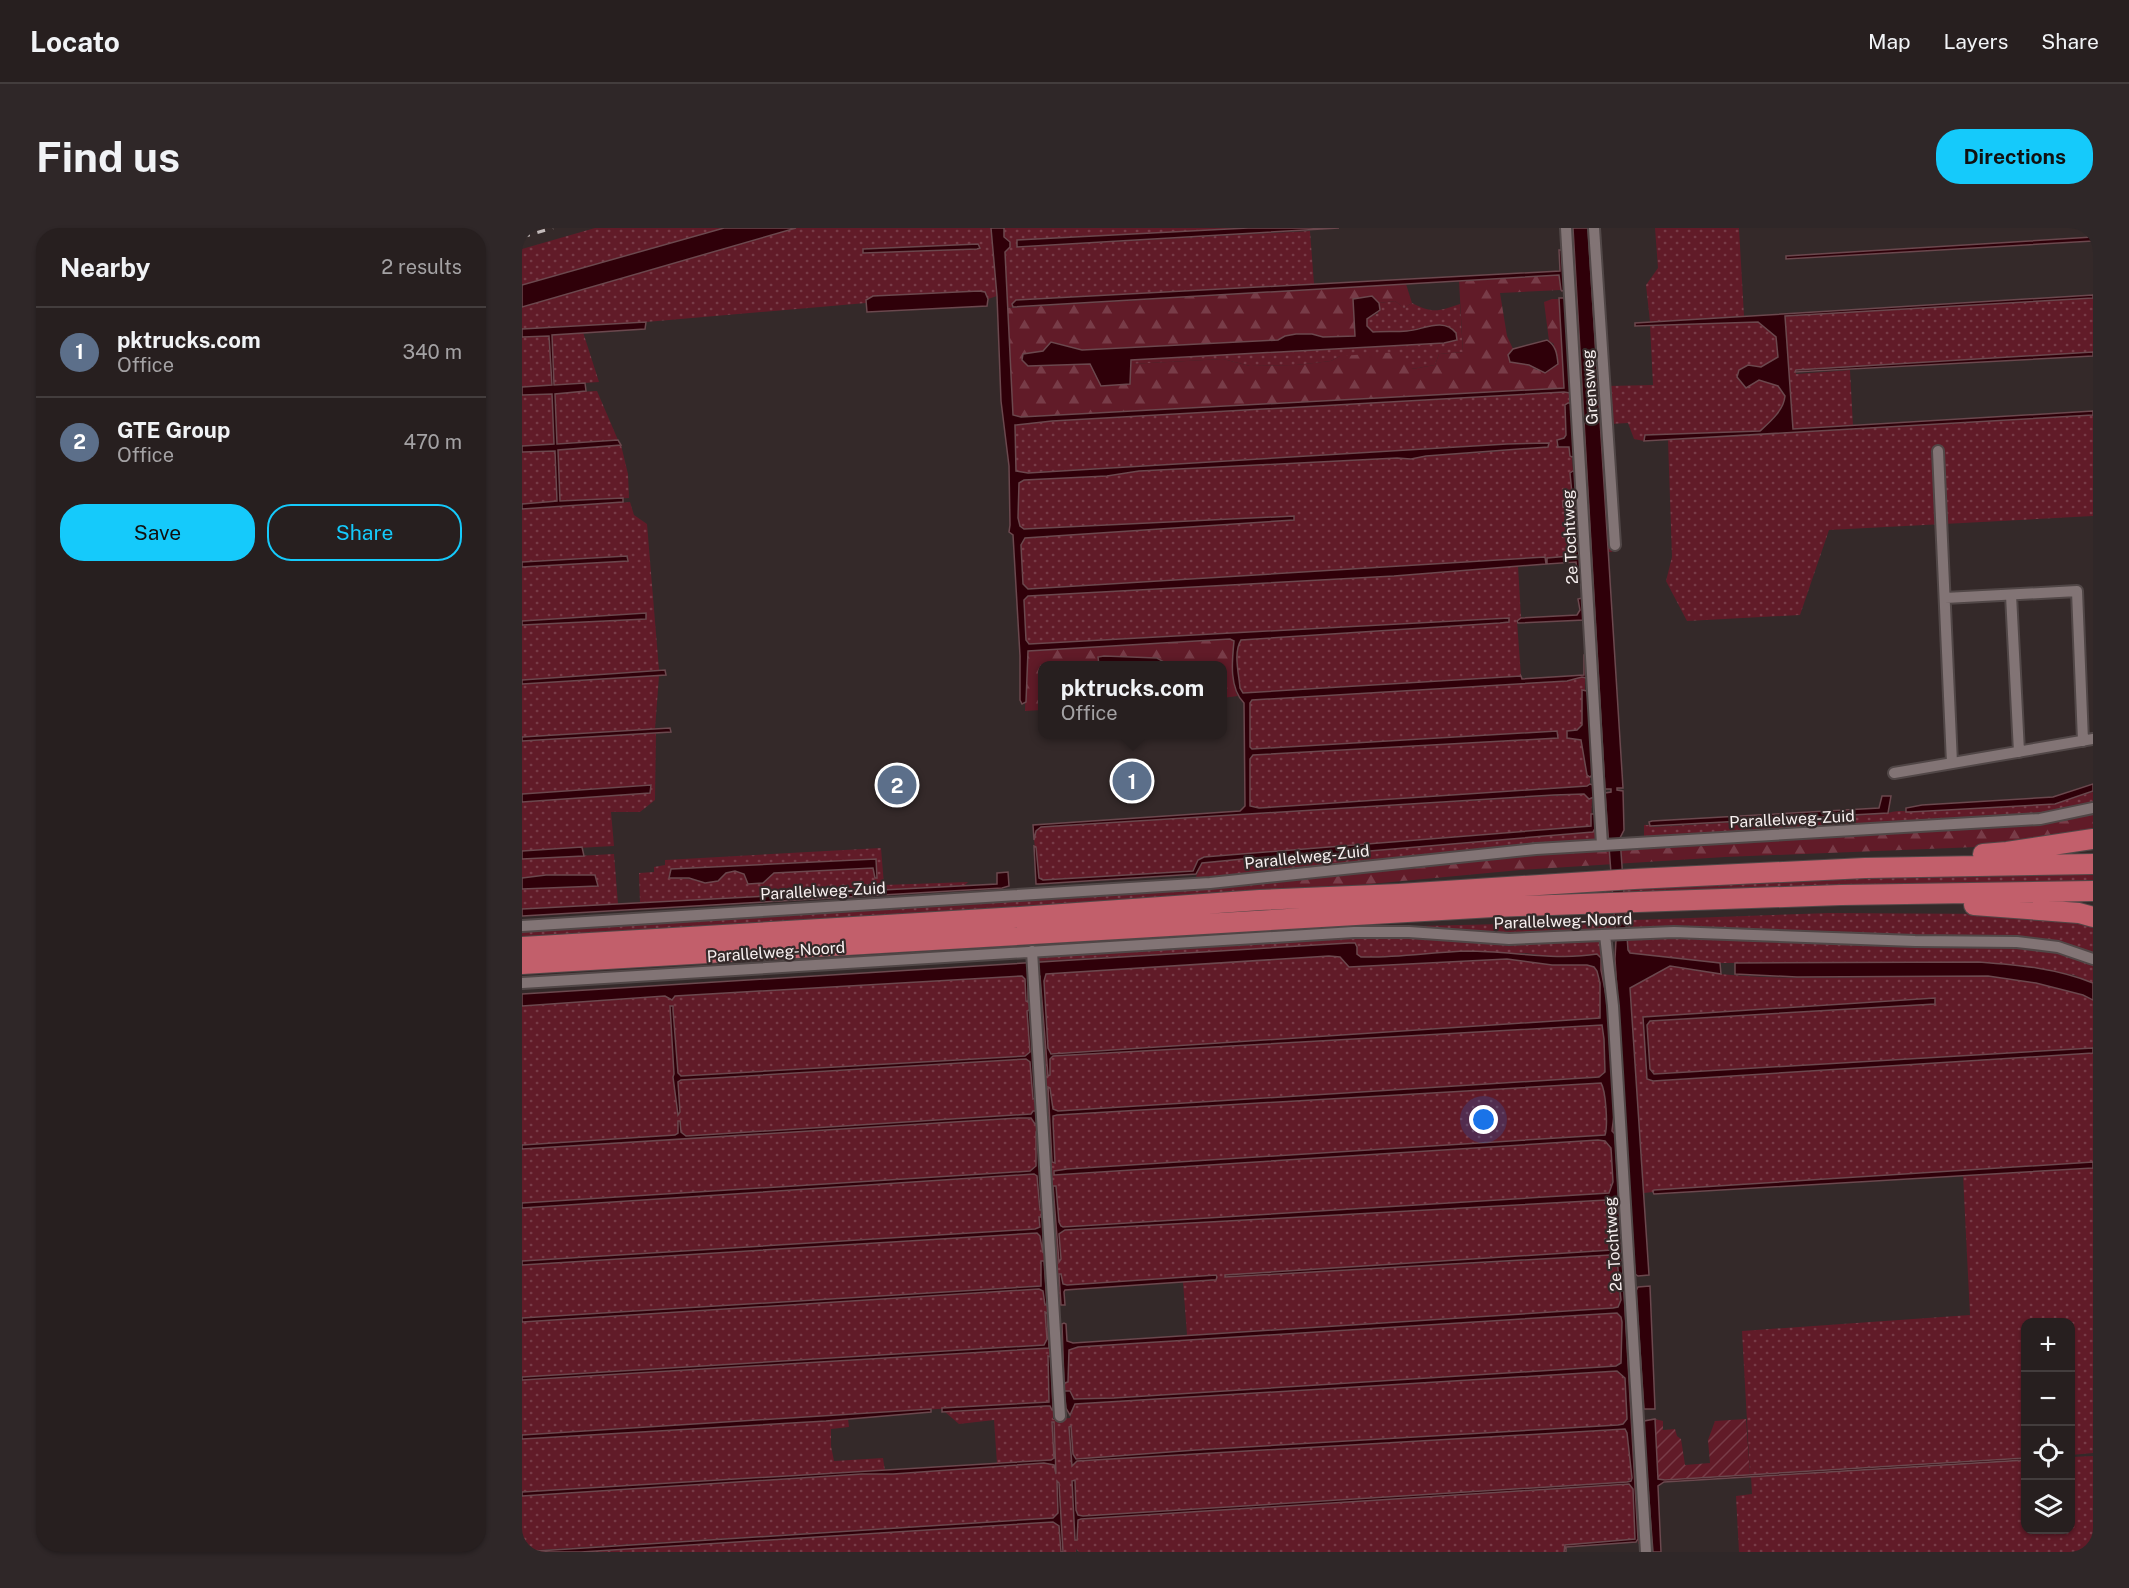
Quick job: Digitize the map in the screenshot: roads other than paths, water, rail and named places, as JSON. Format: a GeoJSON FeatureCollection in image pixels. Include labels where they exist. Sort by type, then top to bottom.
{"type":"FeatureCollection","features":[{"type":"Feature","properties":{"kind":"highway"},"geometry":{"type":"LineString","coordinates":[[1865,868],[1886,859],[2007,852],[2093,839]]}},
{"type":"Feature","properties":{"kind":"highway"},"geometry":{"type":"LineString","coordinates":[[522,947],[1260,900],[1399,894],[1634,879],[1865,868],[2093,864]]}},
{"type":"Feature","properties":{"kind":"highway"},"geometry":{"type":"LineString","coordinates":[[522,964],[1493,907],[1604,902],[2093,891]]}},
{"type":"Feature","properties":{"kind":"highway"},"geometry":{"type":"LineString","coordinates":[[1841,896],[1859,903],[2010,906],[2079,913],[2093,917]]}},
{"type":"Feature","properties":{"kind":"street","name":"2e Tochtweg"},"geometry":{"type":"LineString","coordinates":[[1566,228],[1605,845]]}},
{"type":"Feature","properties":{"kind":"street","name":"Grensweg"},"geometry":{"type":"LineString","coordinates":[[1594,228],[1615,544]]}},
{"type":"Feature","properties":{"kind":"street"},"geometry":{"type":"LineString","coordinates":[[1938,451],[1952,763]]}},
{"type":"Feature","properties":{"kind":"street"},"geometry":{"type":"LineString","coordinates":[[1894,773],[2088,740],[2077,591],[1945,598]]}},
{"type":"Feature","properties":{"kind":"street"},"geometry":{"type":"LineString","coordinates":[[2011,595],[2019,752]]}},
{"type":"Feature","properties":{"kind":"street","name":"Parallelweg-Zuid"},"geometry":{"type":"LineString","coordinates":[[522,926],[1210,883],[1462,855],[2040,819],[2093,808]]}},
{"type":"Feature","properties":{"kind":"street","name":"Parallelweg-Noord"},"geometry":{"type":"LineString","coordinates":[[522,983],[1033,954],[1354,932],[1409,932],[1509,939],[1674,933],[2017,942],[2058,947],[2093,959]]}},
{"type":"Feature","properties":{"kind":"street","name":"2e Tochtweg"},"geometry":{"type":"LineString","coordinates":[[1609,935],[1646,1552]]}},
{"type":"Feature","properties":{"kind":"street"},"geometry":{"type":"LineString","coordinates":[[1033,954],[1060,1416]]}},
{"type":"Feature","properties":{"kind":"railway"},"geometry":{"type":"LineString","coordinates":[[522,237],[553,228]]}},
{"type":"Feature","properties":{"kind":"place","name":"pktrucks.com"},"geometry":{"type":"Point","coordinates":[1132,781]}},
{"type":"Feature","properties":{"kind":"place","name":"GTE Group"},"geometry":{"type":"Point","coordinates":[897,785]}}]}
